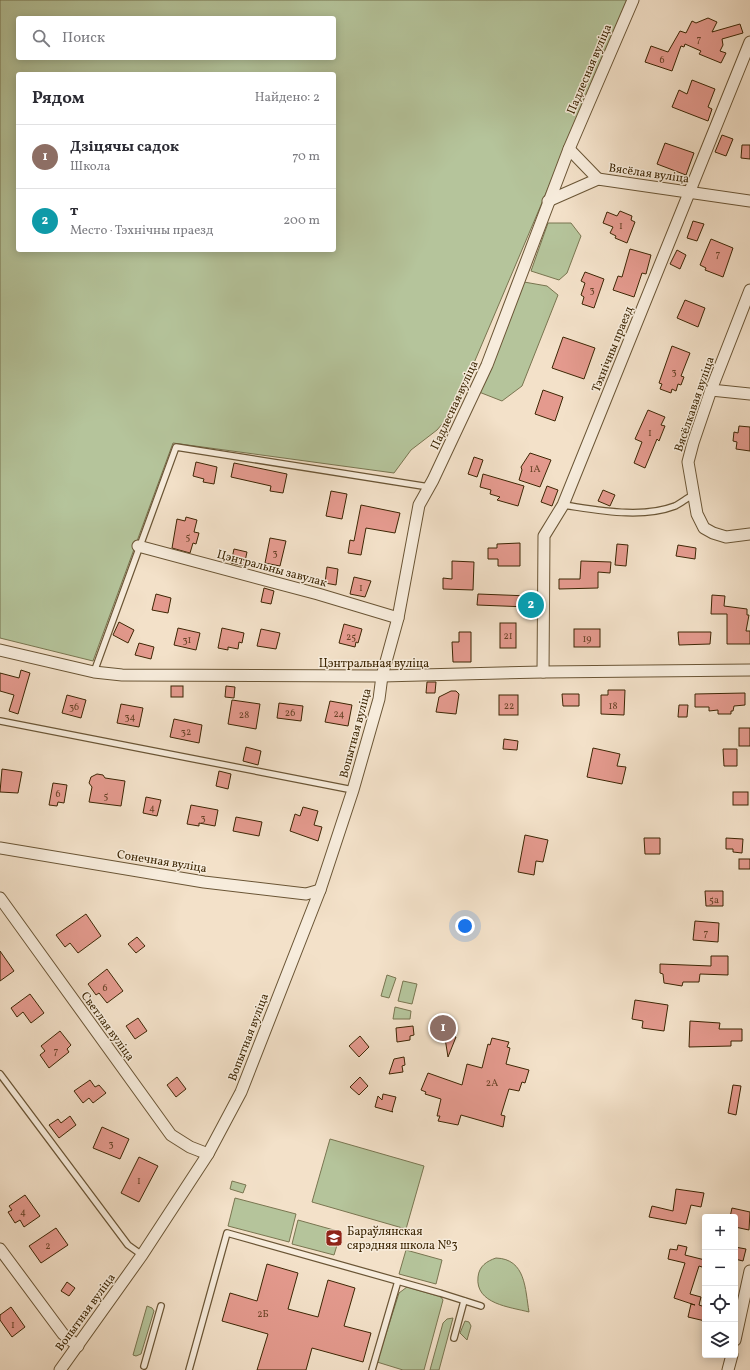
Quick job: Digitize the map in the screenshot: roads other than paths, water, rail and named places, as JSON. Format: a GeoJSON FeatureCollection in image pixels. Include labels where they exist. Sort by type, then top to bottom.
{"type":"FeatureCollection","features":[{"type":"Feature","properties":{"kind":"street","name":"Падлесная вуліца"},"geometry":{"type":"LineString","coordinates":[[382,676],[398,618],[419,505],[487,365],[548,201],[633,0]]}},
{"type":"Feature","properties":{"kind":"street","name":"Тэхнічны праезд"},"geometry":{"type":"LineString","coordinates":[[543,672],[544,536],[563,505],[750,42]]}},
{"type":"Feature","properties":{"kind":"street"},"geometry":{"type":"LineString","coordinates":[[569,149],[598,179]]}},
{"type":"Feature","properties":{"kind":"street","name":"Вясёлая вуліца"},"geometry":{"type":"LineString","coordinates":[[548,201],[598,179],[750,202]]}},
{"type":"Feature","properties":{"kind":"street","name":"Вясёлкавая вуліца"},"geometry":{"type":"LineString","coordinates":[[750,290],[711,390],[688,462],[697,514],[704,528],[712,533],[726,537],[750,534]]}},
{"type":"Feature","properties":{"kind":"street"},"geometry":{"type":"LineString","coordinates":[[711,390],[750,394]]}},
{"type":"Feature","properties":{"kind":"street","name":"Цэнтральны завулак"},"geometry":{"type":"LineString","coordinates":[[138,546],[318,594],[398,618]]}},
{"type":"Feature","properties":{"kind":"street","name":"Цэнтральная вуліца"},"geometry":{"type":"LineString","coordinates":[[0,650],[94,672],[122,675],[382,676],[543,672],[750,670]]}},
{"type":"Feature","properties":{"kind":"street","name":"Вопытная вуліца"},"geometry":{"type":"LineString","coordinates":[[60,1370],[142,1255],[208,1154],[241,1092],[320,890],[353,790],[379,699],[382,676]]}},
{"type":"Feature","properties":{"kind":"street","name":"Сонечная вуліца"},"geometry":{"type":"LineString","coordinates":[[0,848],[204,882],[306,894],[320,890]]}},
{"type":"Feature","properties":{"kind":"street","name":"Светлая вуліца"},"geometry":{"type":"LineString","coordinates":[[0,898],[171,1135],[190,1147],[208,1154]]}},
{"type":"Feature","properties":{"kind":"street"},"geometry":{"type":"LineString","coordinates":[[0,1249],[63,1334],[78,1346]]}},
{"type":"Feature","properties":{"kind":"street"},"geometry":{"type":"LineString","coordinates":[[738,1326],[750,1271]]}},
{"type":"Feature","properties":{"kind":"street"},"geometry":{"type":"LineString","coordinates":[[728,1370],[731,1358]]}},
{"type":"Feature","properties":{"kind":"lane"},"geometry":{"type":"LineString","coordinates":[[94,672],[138,546],[176,447],[429,487]]}},
{"type":"Feature","properties":{"kind":"lane"},"geometry":{"type":"LineString","coordinates":[[563,505],[630,512],[655,511],[675,506],[693,494]]}},
{"type":"Feature","properties":{"kind":"lane"},"geometry":{"type":"LineString","coordinates":[[0,721],[353,790]]}},
{"type":"Feature","properties":{"kind":"lane"},"geometry":{"type":"LineString","coordinates":[[0,1074],[128,1245],[142,1255]]}},
{"type":"Feature","properties":{"kind":"lane"},"geometry":{"type":"LineString","coordinates":[[189,1370],[227,1233],[481,1306]]}},
{"type":"Feature","properties":{"kind":"lane"},"geometry":{"type":"LineString","coordinates":[[372,1370],[398,1281]]}},
{"type":"Feature","properties":{"kind":"lane"},"geometry":{"type":"LineString","coordinates":[[454,1338],[464,1301]]}},
{"type":"Feature","properties":{"kind":"lane"},"geometry":{"type":"LineString","coordinates":[[144,1366],[161,1306]]}},
{"type":"Feature","properties":{"kind":"place","name":"т"},"geometry":{"type":"Point","coordinates":[531,605]}},
{"type":"Feature","properties":{"kind":"place","name":"Дзіцячы садок"},"geometry":{"type":"Point","coordinates":[443,1028]}},
{"type":"Feature","properties":{"kind":"place","name":"Бараўлянская сярэдняя школа №3"},"geometry":{"type":"Point","coordinates":[334,1238]}}]}
